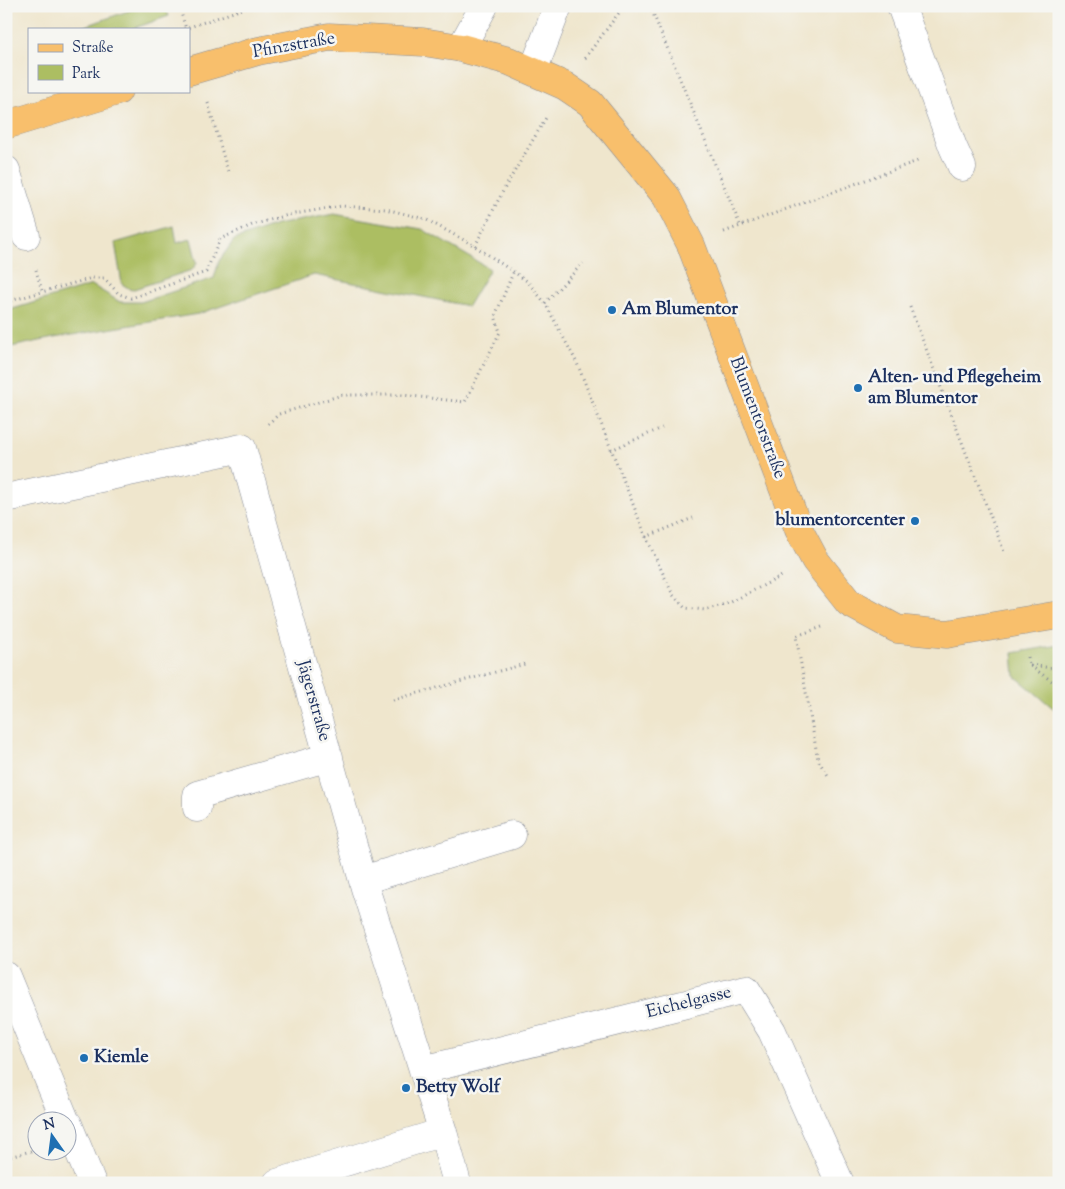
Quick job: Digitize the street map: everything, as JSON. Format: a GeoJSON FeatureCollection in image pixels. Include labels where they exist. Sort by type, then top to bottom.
{"type":"FeatureCollection","features":[{"type":"Feature","properties":{"kind":"main road","name":"Pfinzstraße"},"geometry":{"type":"LineString","coordinates":[[190,71],[258,51],[329,37],[423,42],[461,48],[509,61],[533,71]]}},
{"type":"Feature","properties":{"kind":"main road","name":"Blumentorstraße"},"geometry":{"type":"LineString","coordinates":[[533,71],[565,86],[590,103],[666,196],[691,246],[799,530],[815,560],[849,603],[897,629],[947,634],[1059,615]]}},
{"type":"Feature","properties":{"kind":"main road"},"geometry":{"type":"LineString","coordinates":[[6,125],[115,92]]}},
{"type":"Feature","properties":{"kind":"street"},"geometry":{"type":"LineString","coordinates":[[461,48],[484,6]]}},
{"type":"Feature","properties":{"kind":"street"},"geometry":{"type":"LineString","coordinates":[[533,71],[558,6]]}},
{"type":"Feature","properties":{"kind":"street"},"geometry":{"type":"LineString","coordinates":[[901,6],[957,157]]}},
{"type":"Feature","properties":{"kind":"street"},"geometry":{"type":"LineString","coordinates":[[6,170],[26,236]]}},
{"type":"Feature","properties":{"kind":"street"},"geometry":{"type":"LineString","coordinates":[[6,498],[242,448]]}},
{"type":"Feature","properties":{"kind":"street","name":"Jägerstraße"},"geometry":{"type":"LineString","coordinates":[[242,448],[363,880],[443,1132],[457,1183]]}},
{"type":"Feature","properties":{"kind":"street"},"geometry":{"type":"LineString","coordinates":[[197,808],[197,795],[329,757]]}},
{"type":"Feature","properties":{"kind":"street"},"geometry":{"type":"LineString","coordinates":[[363,880],[512,835]]}},
{"type":"Feature","properties":{"kind":"street"},"geometry":{"type":"LineString","coordinates":[[6,976],[62,1112]]}},
{"type":"Feature","properties":{"kind":"street","name":"Eichelgasse"},"geometry":{"type":"LineString","coordinates":[[423,1070],[746,989],[772,1031],[840,1183]]}},
{"type":"Feature","properties":{"kind":"street"},"geometry":{"type":"LineString","coordinates":[[277,1183],[443,1132]]}},
{"type":"Feature","properties":{"kind":"street"},"geometry":{"type":"LineString","coordinates":[[78,1149],[92,1183]]}},
{"type":"Feature","properties":{"kind":"path"},"geometry":{"type":"LineString","coordinates":[[179,6],[186,28]]}},
{"type":"Feature","properties":{"kind":"path"},"geometry":{"type":"LineString","coordinates":[[189,28],[251,6]]}},
{"type":"Feature","properties":{"kind":"path"},"geometry":{"type":"LineString","coordinates":[[475,246],[503,191],[565,86],[624,6]]}},
{"type":"Feature","properties":{"kind":"path"},"geometry":{"type":"LineString","coordinates":[[650,6],[740,225]]}},
{"type":"Feature","properties":{"kind":"path"},"geometry":{"type":"LineString","coordinates":[[691,246],[740,225],[957,157]]}},
{"type":"Feature","properties":{"kind":"path"},"geometry":{"type":"LineString","coordinates":[[6,302],[92,278],[104,278],[119,294],[131,298],[206,272],[220,238],[252,225],[279,218],[342,206],[386,209],[425,219],[475,246],[526,282],[546,303],[577,363],[646,537],[673,595],[685,608],[705,610],[729,603],[815,560]]}},
{"type":"Feature","properties":{"kind":"path"},"geometry":{"type":"LineString","coordinates":[[546,303],[583,263]]}},
{"type":"Feature","properties":{"kind":"path"},"geometry":{"type":"LineString","coordinates":[[242,448],[279,414],[342,395],[402,395],[465,402],[500,332],[495,316],[513,273]]}},
{"type":"Feature","properties":{"kind":"path"},"geometry":{"type":"LineString","coordinates":[[38,278],[42,292]]}},
{"type":"Feature","properties":{"kind":"path"},"geometry":{"type":"LineString","coordinates":[[910,307],[1005,554]]}},
{"type":"Feature","properties":{"kind":"path"},"geometry":{"type":"LineString","coordinates":[[610,450],[662,428]]}},
{"type":"Feature","properties":{"kind":"path"},"geometry":{"type":"LineString","coordinates":[[646,537],[693,518]]}},
{"type":"Feature","properties":{"kind":"path"},"geometry":{"type":"LineString","coordinates":[[829,777],[818,760],[796,636],[821,628],[849,603]]}},
{"type":"Feature","properties":{"kind":"path"},"geometry":{"type":"LineString","coordinates":[[393,700],[525,664]]}},
{"type":"Feature","properties":{"kind":"path"},"geometry":{"type":"LineString","coordinates":[[1029,665],[1059,669]]}},
{"type":"Feature","properties":{"kind":"path"},"geometry":{"type":"LineString","coordinates":[[6,1158],[28,1152]]}},
{"type":"Feature","properties":{"kind":"green space"},"geometry":{"type":"Polygon","coordinates":[[[142,6],[165,6],[169,16],[135,28],[80,28],[142,6]]]}},
{"type":"Feature","properties":{"kind":"green space"},"geometry":{"type":"Polygon","coordinates":[[[334,214],[422,229],[490,269],[468,306],[314,275],[198,314],[6,348],[6,311],[92,285],[120,302],[141,302],[214,278],[219,261],[234,240],[276,225],[334,214]]]}},
{"type":"Feature","properties":{"kind":"green space"},"geometry":{"type":"Polygon","coordinates":[[[174,226],[177,243],[191,239],[197,263],[192,270],[131,290],[122,284],[115,243],[174,226]]]}},
{"type":"Feature","properties":{"kind":"green space"},"geometry":{"type":"Polygon","coordinates":[[[1059,645],[1059,713],[1015,676],[1013,653],[1059,645]]]}},
{"type":"Feature","properties":{"kind":"place","name":"Am Blumentor"},"geometry":{"type":"Point","coordinates":[612,310]}},
{"type":"Feature","properties":{"kind":"place","name":"Alten- und Pflegeheim am Blumentor"},"geometry":{"type":"Point","coordinates":[858,388]}},
{"type":"Feature","properties":{"kind":"place","name":"blumentorcenter"},"geometry":{"type":"Point","coordinates":[915,521]}},
{"type":"Feature","properties":{"kind":"place","name":"Kiemle"},"geometry":{"type":"Point","coordinates":[84,1058]}},
{"type":"Feature","properties":{"kind":"place","name":"Betty Wolf"},"geometry":{"type":"Point","coordinates":[406,1088]}}]}
